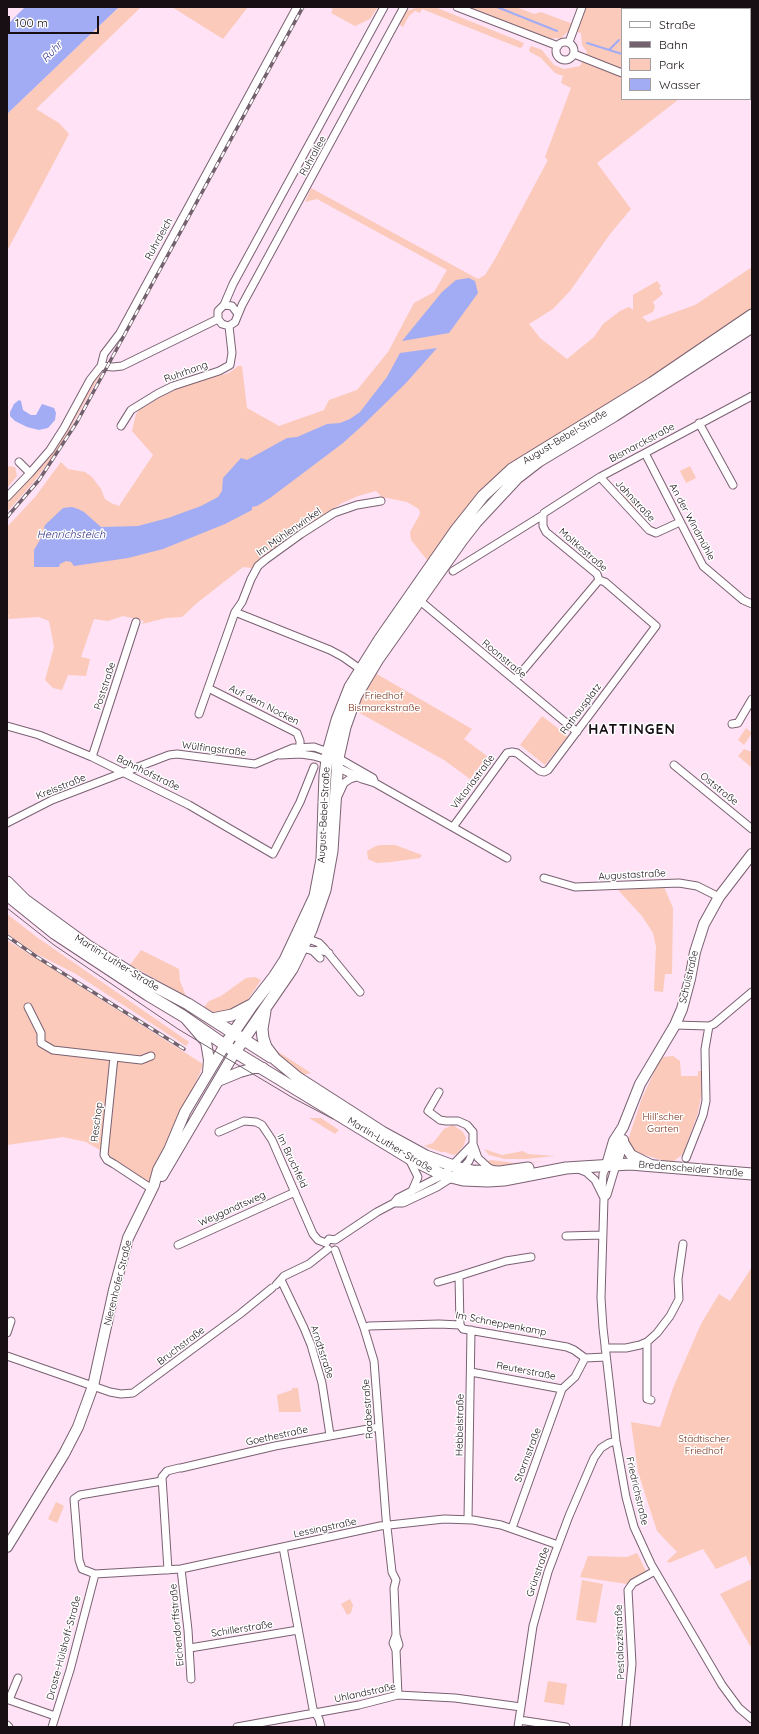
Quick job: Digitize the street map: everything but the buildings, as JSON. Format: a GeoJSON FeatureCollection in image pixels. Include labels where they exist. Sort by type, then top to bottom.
{"type":"FeatureCollection","features":[{"type":"Feature","properties":{"kind":"main road","name":"August-Bebel-Straße"},"geometry":{"type":"LineString","coordinates":[[243,1040],[286,980],[315,918],[326,884],[332,851],[338,762],[345,727],[360,688],[415,597],[470,512],[483,496],[512,469],[652,383],[752,315]]}},
{"type":"Feature","properties":{"kind":"main road","name":"August-Bebel-Straße"},"geometry":{"type":"LineString","coordinates":[[304,944],[322,859],[325,775],[328,756],[337,720],[350,688],[360,669],[415,597],[476,522],[517,478],[539,461],[614,416],[752,327]]}},
{"type":"Feature","properties":{"kind":"main road","name":"August-Bebel-Straße"},"geometry":{"type":"LineString","coordinates":[[360,669],[362,675],[359,681],[360,688]]}},
{"type":"Feature","properties":{"kind":"main road","name":"August-Bebel-Straße"},"geometry":{"type":"LineString","coordinates":[[328,756],[338,762]]}},
{"type":"Feature","properties":{"kind":"main road","name":"Schulstraße"},"geometry":{"type":"LineString","coordinates":[[612,1162],[614,1141],[623,1127],[640,1084],[674,1025],[686,996],[698,939],[719,897],[752,854]]}},
{"type":"Feature","properties":{"kind":"main road","name":"Martin-Luther-Straße"},"geometry":{"type":"LineString","coordinates":[[7,882],[24,900],[88,946],[139,978],[188,1004],[275,1059]]}},
{"type":"Feature","properties":{"kind":"main road","name":"Martin-Luther-Straße"},"geometry":{"type":"LineString","coordinates":[[7,895],[54,933],[148,995],[183,1016],[235,1052],[408,1158],[488,1182],[566,1168],[612,1162]]}},
{"type":"Feature","properties":{"kind":"main road","name":"August-Bebel-Straße"},"geometry":{"type":"LineString","coordinates":[[233,1033],[274,977],[285,960],[293,941],[304,944]]}},
{"type":"Feature","properties":{"kind":"main road","name":"August-Bebel-Straße"},"geometry":{"type":"LineString","coordinates":[[212,1019],[232,1015],[253,1004]]}},
{"type":"Feature","properties":{"kind":"main road","name":"Martin-Luther-Straße"},"geometry":{"type":"LineString","coordinates":[[266,1006],[262,1035],[266,1047],[286,1070],[382,1132],[452,1172],[500,1172],[582,1158],[612,1162]]}},
{"type":"Feature","properties":{"kind":"main road","name":"Martin-Luther-Straße"},"geometry":{"type":"LineString","coordinates":[[183,1016],[206,1042],[208,1073]]}},
{"type":"Feature","properties":{"kind":"main road"},"geometry":{"type":"LineString","coordinates":[[225,1045],[233,1033]]}},
{"type":"Feature","properties":{"kind":"main road"},"geometry":{"type":"LineString","coordinates":[[235,1052],[243,1040]]}},
{"type":"Feature","properties":{"kind":"main road","name":"Nierenhofer Straße"},"geometry":{"type":"LineString","coordinates":[[7,1547],[64,1454],[78,1427],[93,1386],[123,1256],[130,1233],[153,1187],[158,1170],[169,1150],[185,1112],[225,1045]]}},
{"type":"Feature","properties":{"kind":"main road","name":"Nierenhofer Straße"},"geometry":{"type":"LineString","coordinates":[[153,1187],[165,1172],[235,1052]]}},
{"type":"Feature","properties":{"kind":"main road"},"geometry":{"type":"LineString","coordinates":[[218,1081],[240,1072],[254,1068],[263,1068]]}},
{"type":"Feature","properties":{"kind":"main road","name":"Schulstraße"},"geometry":{"type":"LineString","coordinates":[[612,1162],[623,1142],[623,1127]]}},
{"type":"Feature","properties":{"kind":"main road"},"geometry":{"type":"LineString","coordinates":[[623,1142],[631,1154],[652,1166]]}},
{"type":"Feature","properties":{"kind":"main road","name":"Bredenscheider Straße"},"geometry":{"type":"LineString","coordinates":[[612,1162],[626,1165],[630,1164],[752,1174]]}},
{"type":"Feature","properties":{"kind":"street","name":"Ruhrdeich"},"geometry":{"type":"LineString","coordinates":[[7,497],[30,473],[57,440],[90,380],[101,366],[101,359],[120,333],[296,7]]}},
{"type":"Feature","properties":{"kind":"street","name":"Ruhrallee"},"geometry":{"type":"LineString","coordinates":[[218,319],[218,311],[224,305],[233,284],[384,7]]}},
{"type":"Feature","properties":{"kind":"street","name":"Ruhrallee"},"geometry":{"type":"LineString","coordinates":[[229,326],[235,322],[404,7]]}},
{"type":"Feature","properties":{"kind":"street"},"geometry":{"type":"LineString","coordinates":[[457,7],[558,46]]}},
{"type":"Feature","properties":{"kind":"street"},"geometry":{"type":"LineString","coordinates":[[568,42],[582,7]]}},
{"type":"Feature","properties":{"kind":"street"},"geometry":{"type":"LineString","coordinates":[[562,42],[568,42],[574,47],[574,54],[567,60],[561,59],[557,55],[558,46],[562,42]]}},
{"type":"Feature","properties":{"kind":"street"},"geometry":{"type":"LineString","coordinates":[[574,54],[621,73]]}},
{"type":"Feature","properties":{"kind":"street"},"geometry":{"type":"LineString","coordinates":[[224,305],[232,306],[238,314]]}},
{"type":"Feature","properties":{"kind":"street"},"geometry":{"type":"LineString","coordinates":[[101,366],[122,366],[218,319],[222,324],[229,326]]}},
{"type":"Feature","properties":{"kind":"street","name":"Ruhrhang"},"geometry":{"type":"LineString","coordinates":[[121,426],[131,410],[157,394],[173,386],[219,371],[230,365],[232,353],[229,326]]}},
{"type":"Feature","properties":{"kind":"street","name":"Bismarckstraße"},"geometry":{"type":"LineString","coordinates":[[453,571],[600,477],[752,396]]}},
{"type":"Feature","properties":{"kind":"street"},"geometry":{"type":"LineString","coordinates":[[700,424],[733,485]]}},
{"type":"Feature","properties":{"kind":"street","name":"An der Windmühle"},"geometry":{"type":"LineString","coordinates":[[645,453],[703,566],[743,600],[752,604]]}},
{"type":"Feature","properties":{"kind":"street"},"geometry":{"type":"LineString","coordinates":[[19,462],[30,473]]}},
{"type":"Feature","properties":{"kind":"street","name":"Jahnstraße"},"geometry":{"type":"LineString","coordinates":[[600,477],[649,530],[656,533],[680,522]]}},
{"type":"Feature","properties":{"kind":"street","name":"Im Mühlenwinkel"},"geometry":{"type":"LineString","coordinates":[[199,714],[235,612],[242,602],[253,574],[265,560],[301,534],[334,513],[357,505],[381,501]]}},
{"type":"Feature","properties":{"kind":"street","name":"Moltkestraße"},"geometry":{"type":"LineString","coordinates":[[544,514],[543,526],[546,532],[597,574],[599,580],[610,586],[656,626]]}},
{"type":"Feature","properties":{"kind":"street"},"geometry":{"type":"LineString","coordinates":[[514,680],[599,580]]}},
{"type":"Feature","properties":{"kind":"street","name":"Roonstraße"},"geometry":{"type":"LineString","coordinates":[[415,597],[577,732]]}},
{"type":"Feature","properties":{"kind":"street"},"geometry":{"type":"LineString","coordinates":[[235,612],[330,650],[360,669]]}},
{"type":"Feature","properties":{"kind":"street","name":"Poststraße"},"geometry":{"type":"LineString","coordinates":[[92,757],[136,622]]}},
{"type":"Feature","properties":{"kind":"street","name":"Rathausplatz"},"geometry":{"type":"LineString","coordinates":[[512,752],[540,771],[544,772],[548,770],[656,626]]}},
{"type":"Feature","properties":{"kind":"street","name":"Auf dem Nocken"},"geometry":{"type":"LineString","coordinates":[[208,688],[297,733],[300,738],[300,751]]}},
{"type":"Feature","properties":{"kind":"street"},"geometry":{"type":"LineString","coordinates":[[735,724],[752,699]]}},
{"type":"Feature","properties":{"kind":"street","name":"Bahnhofstraße"},"geometry":{"type":"LineString","coordinates":[[7,726],[39,734],[92,757],[189,805],[273,854],[300,802],[314,767]]}},
{"type":"Feature","properties":{"kind":"street","name":"Wülfingstraße"},"geometry":{"type":"LineString","coordinates":[[124,773],[169,755],[177,754],[250,764],[255,764],[280,755],[284,750],[300,751],[314,756],[328,756]]}},
{"type":"Feature","properties":{"kind":"street","name":"Viktoriastraße"},"geometry":{"type":"LineString","coordinates":[[452,827],[507,754],[512,752]]}},
{"type":"Feature","properties":{"kind":"street"},"geometry":{"type":"LineString","coordinates":[[338,762],[358,777],[375,783],[507,858]]}},
{"type":"Feature","properties":{"kind":"street"},"geometry":{"type":"LineString","coordinates":[[338,762],[373,778],[375,783]]}},
{"type":"Feature","properties":{"kind":"street","name":"Oststraße"},"geometry":{"type":"LineString","coordinates":[[674,765],[752,829]]}},
{"type":"Feature","properties":{"kind":"street","name":"Kreisstraße"},"geometry":{"type":"LineString","coordinates":[[7,823],[52,800],[124,773]]}},
{"type":"Feature","properties":{"kind":"street","name":"August-Bebel-Straße"},"geometry":{"type":"LineString","coordinates":[[335,801],[344,783],[350,779],[358,777]]}},
{"type":"Feature","properties":{"kind":"street","name":"Augustastraße"},"geometry":{"type":"LineString","coordinates":[[544,878],[575,887],[679,883],[696,886],[719,897]]}},
{"type":"Feature","properties":{"kind":"street"},"geometry":{"type":"LineString","coordinates":[[304,944],[319,943],[329,953],[360,992]]}},
{"type":"Feature","properties":{"kind":"street"},"geometry":{"type":"LineString","coordinates":[[304,944],[329,953]]}},
{"type":"Feature","properties":{"kind":"street"},"geometry":{"type":"LineString","coordinates":[[304,944],[320,958]]}},
{"type":"Feature","properties":{"kind":"street"},"geometry":{"type":"LineString","coordinates":[[674,1025],[709,1026],[718,1022],[752,992]]}},
{"type":"Feature","properties":{"kind":"street"},"geometry":{"type":"LineString","coordinates":[[28,1007],[41,1033],[41,1043],[53,1050],[141,1060],[151,1056]]}},
{"type":"Feature","properties":{"kind":"street"},"geometry":{"type":"LineString","coordinates":[[686,1158],[703,1115],[706,1101],[705,1049],[709,1026]]}},
{"type":"Feature","properties":{"kind":"street","name":"Reschop"},"geometry":{"type":"LineString","coordinates":[[114,1057],[104,1155],[107,1160],[153,1187]]}},
{"type":"Feature","properties":{"kind":"street"},"geometry":{"type":"LineString","coordinates":[[330,1247],[338,1245],[335,1240],[377,1212],[394,1203],[398,1198],[452,1172],[469,1161],[474,1147],[473,1132],[467,1124],[458,1121],[440,1120],[428,1111],[439,1092]]}},
{"type":"Feature","properties":{"kind":"street","name":"Im Bruchfeld"},"geometry":{"type":"LineString","coordinates":[[219,1132],[244,1121],[253,1121],[262,1125],[272,1140],[313,1234],[318,1240],[330,1247]]}},
{"type":"Feature","properties":{"kind":"street"},"geometry":{"type":"LineString","coordinates":[[474,1147],[482,1162],[489,1168],[500,1172]]}},
{"type":"Feature","properties":{"kind":"street"},"geometry":{"type":"LineString","coordinates":[[408,1158],[418,1177],[412,1191]]}},
{"type":"Feature","properties":{"kind":"street","name":"Friedrichstraße"},"geometry":{"type":"LineString","coordinates":[[612,1162],[603,1174],[601,1298],[605,1348],[616,1441],[626,1498],[634,1527],[655,1571],[722,1684],[739,1708],[752,1719]]}},
{"type":"Feature","properties":{"kind":"street"},"geometry":{"type":"LineString","coordinates":[[566,1168],[580,1169],[592,1177],[603,1195]]}},
{"type":"Feature","properties":{"kind":"street"},"geometry":{"type":"LineString","coordinates":[[394,1203],[403,1203],[437,1188],[452,1172]]}},
{"type":"Feature","properties":{"kind":"street","name":"Weygandtsweg"},"geometry":{"type":"LineString","coordinates":[[178,1244],[295,1192]]}},
{"type":"Feature","properties":{"kind":"street"},"geometry":{"type":"LineString","coordinates":[[566,1236],[602,1235]]}},
{"type":"Feature","properties":{"kind":"street"},"geometry":{"type":"LineString","coordinates":[[605,1348],[633,1347],[647,1342],[662,1327],[670,1316],[678,1299],[678,1279],[683,1244]]}},
{"type":"Feature","properties":{"kind":"street","name":"Bruchstraße"},"geometry":{"type":"LineString","coordinates":[[93,1386],[114,1394],[133,1393],[240,1314],[276,1284],[309,1264],[330,1247]]}},
{"type":"Feature","properties":{"kind":"street","name":"Raabestraße"},"geometry":{"type":"LineString","coordinates":[[330,1247],[364,1328],[374,1361],[392,1572],[390,1579],[394,1588],[396,1635],[393,1644],[396,1650],[398,1695]]}},
{"type":"Feature","properties":{"kind":"street"},"geometry":{"type":"LineString","coordinates":[[438,1282],[506,1261],[531,1257]]}},
{"type":"Feature","properties":{"kind":"street"},"geometry":{"type":"LineString","coordinates":[[459,1276],[460,1325]]}},
{"type":"Feature","properties":{"kind":"street","name":"Arndtstraße"},"geometry":{"type":"LineString","coordinates":[[276,1284],[304,1328],[322,1383],[330,1435]]}},
{"type":"Feature","properties":{"kind":"street"},"geometry":{"type":"LineString","coordinates":[[7,1333],[11,1321]]}},
{"type":"Feature","properties":{"kind":"street","name":"Im Schneppenkamp"},"geometry":{"type":"LineString","coordinates":[[364,1328],[369,1326],[439,1324],[460,1325],[463,1329],[559,1345],[574,1350],[585,1358]]}},
{"type":"Feature","properties":{"kind":"street","name":"Hebbelstraße"},"geometry":{"type":"LineString","coordinates":[[468,1520],[471,1372],[470,1330]]}},
{"type":"Feature","properties":{"kind":"street"},"geometry":{"type":"LineString","coordinates":[[647,1342],[647,1399],[651,1400]]}},
{"type":"Feature","properties":{"kind":"street"},"geometry":{"type":"LineString","coordinates":[[7,1356],[93,1386]]}},
{"type":"Feature","properties":{"kind":"street"},"geometry":{"type":"LineString","coordinates":[[585,1358],[606,1357]]}},
{"type":"Feature","properties":{"kind":"street","name":"Reuterstraße"},"geometry":{"type":"LineString","coordinates":[[471,1372],[562,1389],[575,1377],[585,1358]]}},
{"type":"Feature","properties":{"kind":"street","name":"Stormstraße"},"geometry":{"type":"LineString","coordinates":[[512,1528],[562,1389]]}},
{"type":"Feature","properties":{"kind":"street","name":"Goethestraße"},"geometry":{"type":"LineString","coordinates":[[162,1481],[164,1473],[180,1468],[275,1446],[379,1427]]}},
{"type":"Feature","properties":{"kind":"street","name":"Grünstraße"},"geometry":{"type":"LineString","coordinates":[[518,1723],[535,1614],[558,1545],[594,1458],[601,1448],[616,1441]]}},
{"type":"Feature","properties":{"kind":"street"},"geometry":{"type":"LineString","coordinates":[[95,1574],[82,1569],[79,1560],[74,1499],[80,1495],[162,1481],[168,1570]]}},
{"type":"Feature","properties":{"kind":"street","name":"Lessingstraße"},"geometry":{"type":"LineString","coordinates":[[95,1574],[181,1569],[388,1525],[436,1519],[468,1520],[512,1528],[558,1545]]}},
{"type":"Feature","properties":{"kind":"street"},"geometry":{"type":"LineString","coordinates":[[283,1547],[313,1709],[319,1719],[320,1727]]}},
{"type":"Feature","properties":{"kind":"street","name":"Eichendorffstraße"},"geometry":{"type":"LineString","coordinates":[[181,1569],[190,1648],[191,1679]]}},
{"type":"Feature","properties":{"kind":"street","name":"Pestalozzistraße"},"geometry":{"type":"LineString","coordinates":[[626,1727],[632,1664],[628,1590],[633,1583],[655,1571]]}},
{"type":"Feature","properties":{"kind":"street","name":"Droste-Hülshoff-Straße"},"geometry":{"type":"LineString","coordinates":[[52,1727],[70,1670],[95,1574]]}},
{"type":"Feature","properties":{"kind":"street","name":"Schillerstraße"},"geometry":{"type":"LineString","coordinates":[[190,1648],[298,1630]]}},
{"type":"Feature","properties":{"kind":"street"},"geometry":{"type":"LineString","coordinates":[[18,1678],[8,1702],[55,1716]]}},
{"type":"Feature","properties":{"kind":"street","name":"Uhlandstraße"},"geometry":{"type":"LineString","coordinates":[[237,1727],[364,1704],[398,1695],[455,1698],[521,1707]]}},
{"type":"Feature","properties":{"kind":"street"},"geometry":{"type":"LineString","coordinates":[[518,1723],[566,1727]]}},
{"type":"Feature","properties":{"kind":"green space"},"geometry":{"type":"Polygon","coordinates":[[[119,7],[141,7],[36,109],[59,123],[69,134],[7,251],[7,114],[119,7]]]}},
{"type":"Feature","properties":{"kind":"green space"},"geometry":{"type":"Polygon","coordinates":[[[172,7],[248,7],[223,39],[172,7]]]}},
{"type":"Feature","properties":{"kind":"green space"},"geometry":{"type":"Polygon","coordinates":[[[329,7],[378,7],[370,19],[355,26],[331,13],[333,9],[329,7]]]}},
{"type":"Feature","properties":{"kind":"green space"},"geometry":{"type":"Polygon","coordinates":[[[418,7],[435,7],[524,43],[520,48],[422,9],[420,13],[415,11],[409,16],[403,27],[398,23],[404,11],[418,7]]]}},
{"type":"Feature","properties":{"kind":"green space"},"geometry":{"type":"Polygon","coordinates":[[[465,7],[516,7],[534,14],[541,12],[578,26],[585,7],[638,7],[640,8],[621,8],[621,100],[678,100],[597,163],[631,209],[610,234],[570,291],[553,309],[529,324],[540,338],[567,359],[594,337],[603,324],[620,311],[629,307],[633,310],[633,295],[657,281],[661,286],[659,288],[663,294],[653,302],[655,307],[653,312],[642,317],[648,322],[695,305],[752,267],[752,311],[487,488],[449,530],[428,561],[411,540],[410,532],[420,514],[419,509],[407,502],[382,497],[376,491],[358,496],[342,503],[300,530],[252,568],[243,567],[197,603],[182,617],[166,618],[142,624],[144,621],[123,616],[108,621],[94,619],[81,657],[90,659],[86,676],[68,675],[62,690],[53,688],[45,680],[54,647],[49,621],[39,617],[8,619],[7,527],[35,497],[61,462],[68,469],[85,472],[92,477],[101,489],[105,499],[119,506],[153,455],[132,431],[136,414],[139,410],[167,393],[192,383],[229,373],[238,366],[242,366],[247,408],[279,426],[324,410],[329,400],[357,390],[388,352],[414,303],[434,292],[447,270],[317,199],[305,202],[311,188],[478,279],[485,275],[548,160],[545,157],[571,88],[561,83],[563,76],[555,73],[541,58],[529,50],[531,46],[542,50],[554,65],[564,69],[580,66],[587,52],[582,45],[581,33],[570,30],[561,38],[545,39],[465,7]]]}},
{"type":"Feature","properties":{"kind":"green space"},"geometry":{"type":"Polygon","coordinates":[[[100,374],[103,374],[99,377],[59,448],[33,483],[7,512],[7,501],[44,463],[58,443],[92,383],[100,374]]]}},
{"type":"Feature","properties":{"kind":"green space"},"geometry":{"type":"Polygon","coordinates":[[[7,466],[15,467],[17,476],[7,488],[7,466]]]}},
{"type":"Feature","properties":{"kind":"green space"},"geometry":{"type":"Polygon","coordinates":[[[690,466],[696,478],[686,483],[680,471],[690,466]]]}},
{"type":"Feature","properties":{"kind":"green space"},"geometry":{"type":"Polygon","coordinates":[[[631,493],[638,505],[635,511],[622,497],[631,493]]]}},
{"type":"Feature","properties":{"kind":"green space","name":"Friedhof Bismarckstraße"},"geometry":{"type":"Polygon","coordinates":[[[375,673],[472,729],[464,739],[487,756],[470,779],[444,760],[356,711],[375,673]]]}},
{"type":"Feature","properties":{"kind":"green space"},"geometry":{"type":"Polygon","coordinates":[[[542,716],[568,736],[545,765],[520,745],[542,716]]]}},
{"type":"Feature","properties":{"kind":"green space"},"geometry":{"type":"Polygon","coordinates":[[[746,728],[752,733],[744,745],[738,740],[746,728]]]}},
{"type":"Feature","properties":{"kind":"green space"},"geometry":{"type":"Polygon","coordinates":[[[744,749],[752,752],[752,768],[738,756],[744,749]]]}},
{"type":"Feature","properties":{"kind":"green space"},"geometry":{"type":"Polygon","coordinates":[[[381,845],[395,845],[422,855],[420,858],[391,862],[377,863],[368,859],[367,851],[381,845]]]}},
{"type":"Feature","properties":{"kind":"green space"},"geometry":{"type":"Polygon","coordinates":[[[664,887],[673,908],[672,974],[665,974],[663,992],[654,991],[656,947],[653,933],[642,916],[618,890],[664,887]]]}},
{"type":"Feature","properties":{"kind":"green space"},"geometry":{"type":"Polygon","coordinates":[[[7,914],[38,938],[189,1042],[186,1046],[76,974],[35,953],[16,940],[7,933],[7,914]]]}},
{"type":"Feature","properties":{"kind":"green space"},"geometry":{"type":"Polygon","coordinates":[[[7,940],[203,1064],[149,1183],[86,1142],[63,1137],[7,1145],[7,940]]]}},
{"type":"Feature","properties":{"kind":"green space"},"geometry":{"type":"Polygon","coordinates":[[[141,950],[179,969],[180,981],[186,996],[130,965],[141,950]]]}},
{"type":"Feature","properties":{"kind":"green space"},"geometry":{"type":"Polygon","coordinates":[[[255,977],[261,980],[246,1002],[219,1016],[204,1007],[209,1001],[221,996],[246,978],[255,977]]]}},
{"type":"Feature","properties":{"kind":"green space"},"geometry":{"type":"Polygon","coordinates":[[[269,1047],[274,1049],[311,1073],[302,1075],[269,1047]]]}},
{"type":"Feature","properties":{"kind":"green space","name":"Hill’scher Garten"},"geometry":{"type":"Polygon","coordinates":[[[673,1056],[680,1061],[681,1076],[698,1076],[698,1071],[701,1071],[702,1091],[698,1113],[683,1154],[674,1161],[665,1161],[635,1152],[630,1148],[628,1140],[642,1098],[657,1066],[663,1057],[673,1056]]]}},
{"type":"Feature","properties":{"kind":"green space"},"geometry":{"type":"Polygon","coordinates":[[[309,1118],[321,1118],[339,1130],[335,1134],[309,1118]]]}},
{"type":"Feature","properties":{"kind":"green space"},"geometry":{"type":"Polygon","coordinates":[[[453,1125],[463,1132],[466,1138],[464,1145],[457,1154],[453,1155],[424,1146],[433,1143],[444,1129],[453,1125]]]}},
{"type":"Feature","properties":{"kind":"green space"},"geometry":{"type":"Polygon","coordinates":[[[484,1149],[502,1155],[523,1151],[528,1154],[555,1156],[526,1159],[505,1159],[489,1155],[484,1149]]]}},
{"type":"Feature","properties":{"kind":"green space"},"geometry":{"type":"Polygon","coordinates":[[[491,1160],[514,1163],[548,1161],[495,1166],[485,1162],[491,1160]]]}},
{"type":"Feature","properties":{"kind":"green space","name":"Städtischer Friedhof"},"geometry":{"type":"Polygon","coordinates":[[[752,1267],[752,1570],[746,1556],[716,1569],[703,1549],[669,1563],[667,1561],[677,1552],[657,1531],[638,1472],[631,1422],[660,1427],[673,1388],[701,1324],[719,1294],[730,1301],[752,1267]]]}},
{"type":"Feature","properties":{"kind":"green space"},"geometry":{"type":"Polygon","coordinates":[[[292,1388],[298,1388],[301,1412],[279,1412],[277,1395],[292,1390],[292,1388]]]}},
{"type":"Feature","properties":{"kind":"green space"},"geometry":{"type":"Polygon","coordinates":[[[56,1502],[64,1506],[57,1523],[48,1519],[56,1502]]]}},
{"type":"Feature","properties":{"kind":"green space"},"geometry":{"type":"Polygon","coordinates":[[[637,1553],[646,1571],[627,1584],[580,1577],[588,1556],[627,1557],[637,1553]]]}},
{"type":"Feature","properties":{"kind":"green space"},"geometry":{"type":"Polygon","coordinates":[[[752,1579],[752,1649],[720,1594],[752,1579]]]}},
{"type":"Feature","properties":{"kind":"green space"},"geometry":{"type":"Polygon","coordinates":[[[582,1580],[603,1584],[596,1623],[576,1620],[582,1580]]]}},
{"type":"Feature","properties":{"kind":"green space"},"geometry":{"type":"Polygon","coordinates":[[[350,1599],[353,1605],[351,1613],[347,1615],[341,1604],[350,1599]]]}},
{"type":"Feature","properties":{"kind":"green space"},"geometry":{"type":"Polygon","coordinates":[[[548,1681],[567,1684],[564,1705],[544,1702],[548,1681]]]}},
{"type":"Feature","properties":{"kind":"water","name":"Ruhr"},"geometry":{"type":"Polygon","coordinates":[[[25,7],[119,7],[7,114],[7,25],[25,7]]]}},
{"type":"Feature","properties":{"kind":"water"},"geometry":{"type":"Polygon","coordinates":[[[469,278],[475,281],[478,293],[449,333],[402,341],[442,292],[456,280],[469,278]]]}},
{"type":"Feature","properties":{"kind":"water","name":"Henrichsteich"},"geometry":{"type":"Polygon","coordinates":[[[437,348],[406,383],[343,443],[270,498],[257,506],[252,507],[252,510],[225,524],[163,549],[128,558],[74,566],[71,562],[66,561],[60,564],[59,567],[34,567],[34,550],[41,538],[45,525],[63,508],[72,507],[84,512],[101,527],[138,526],[168,518],[201,506],[218,497],[222,491],[223,478],[241,458],[247,460],[287,438],[297,437],[327,424],[340,423],[350,419],[360,412],[387,377],[400,353],[437,348]]]}},
{"type":"Feature","properties":{"kind":"water"},"geometry":{"type":"Polygon","coordinates":[[[19,400],[21,401],[23,410],[31,415],[36,415],[42,404],[54,408],[56,413],[55,420],[48,428],[39,430],[27,427],[15,421],[10,416],[10,412],[14,404],[19,400]]]}},
{"type":"Feature","properties":{"kind":"waterway"},"geometry":{"type":"LineString","coordinates":[[497,7],[557,31]]}},
{"type":"Feature","properties":{"kind":"waterway"},"geometry":{"type":"LineString","coordinates":[[609,50],[619,40]]}},
{"type":"Feature","properties":{"kind":"waterway"},"geometry":{"type":"LineString","coordinates":[[587,43],[621,54]]}},
{"type":"Feature","properties":{"kind":"tram line"},"geometry":{"type":"LineString","coordinates":[[7,908],[54,945],[178,1029],[293,1098],[333,1119]]}},
{"type":"Feature","properties":{"kind":"railway"},"geometry":{"type":"LineString","coordinates":[[7,517],[39,480],[77,422],[303,7]]}},
{"type":"Feature","properties":{"kind":"railway"},"geometry":{"type":"LineString","coordinates":[[7,936],[37,957],[184,1049]]}},
{"type":"Feature","properties":{"kind":"district","name":"HATTINGEN"},"geometry":{"type":"Point","coordinates":[632,730]}}]}
